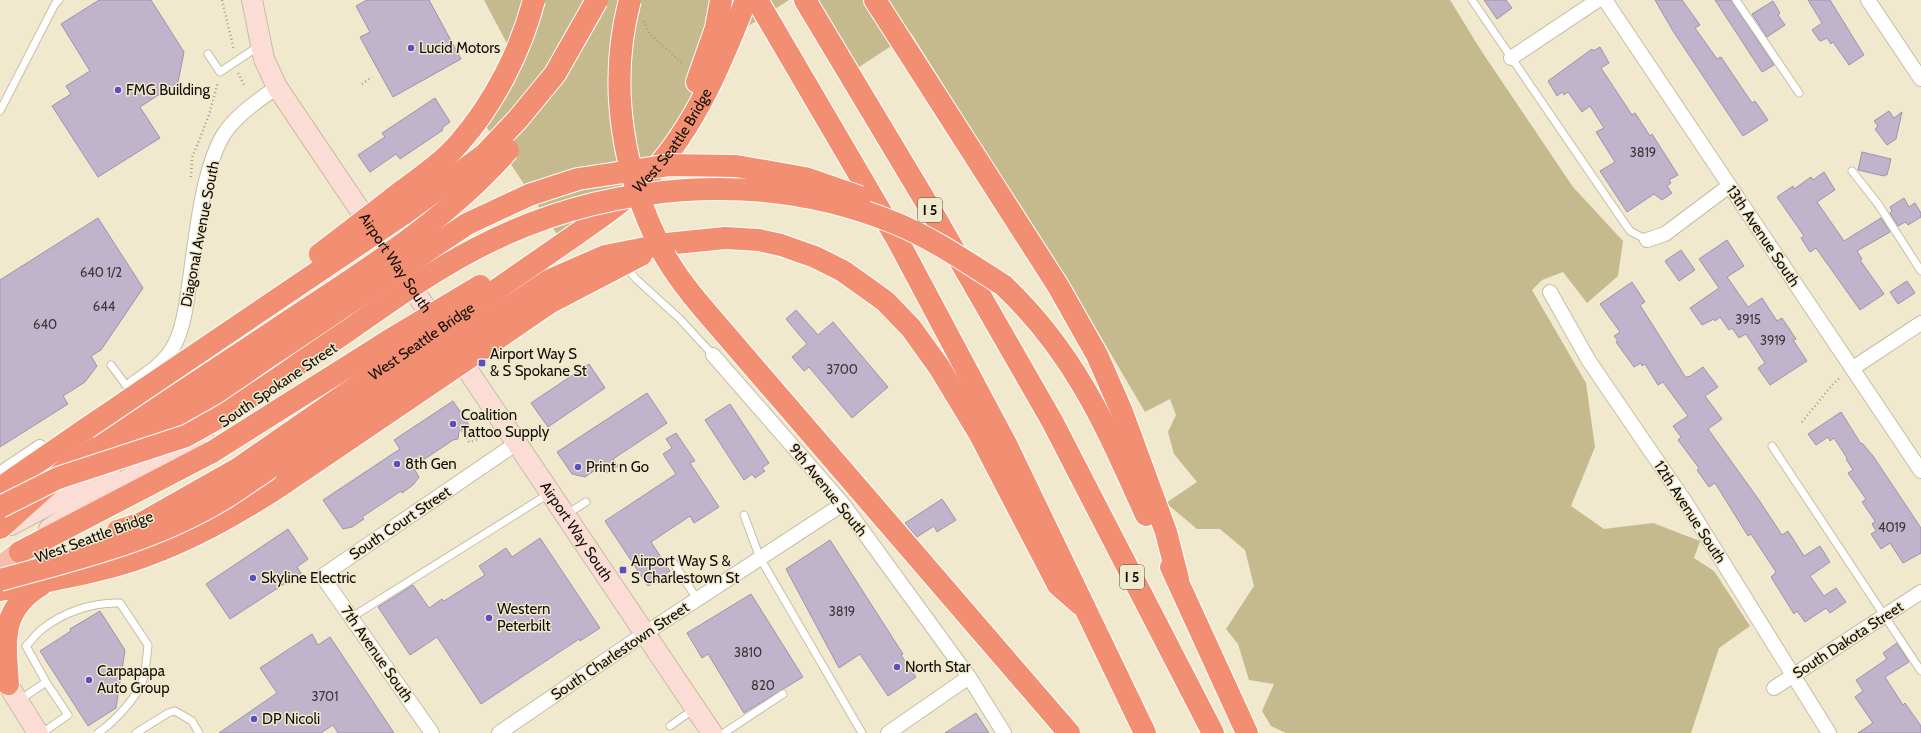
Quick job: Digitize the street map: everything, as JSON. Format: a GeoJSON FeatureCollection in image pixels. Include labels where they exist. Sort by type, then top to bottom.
{"type":"FeatureCollection","features":[{"type":"Feature","properties":{"kind":"highway"},"geometry":{"type":"LineString","coordinates":[[87,428],[161,369],[320,255],[436,165],[460,142],[489,103],[514,56],[529,18],[534,0]]}},
{"type":"Feature","properties":{"kind":"highway"},"geometry":{"type":"LineString","coordinates":[[0,488],[402,215],[484,155],[518,120],[554,74],[597,0]]}},
{"type":"Feature","properties":{"kind":"highway"},"geometry":{"type":"LineString","coordinates":[[0,528],[39,491],[83,457],[143,435],[169,422],[411,238],[461,198],[494,166],[559,89],[588,43],[608,0]]}},
{"type":"Feature","properties":{"kind":"highway"},"geometry":{"type":"LineString","coordinates":[[630,0],[620,49],[620,95],[624,144],[638,196],[646,217],[665,256],[688,291],[1069,733]]}},
{"type":"Feature","properties":{"kind":"highway"},"geometry":{"type":"LineString","coordinates":[[673,147],[708,55],[716,28],[721,0]]}},
{"type":"Feature","properties":{"kind":"highway","name":"West Seattle Bridge"},"geometry":{"type":"LineString","coordinates":[[0,570],[80,546],[142,522],[239,468],[607,213],[652,174],[673,147],[702,102],[723,57],[746,0]]}},
{"type":"Feature","properties":{"kind":"highway"},"geometry":{"type":"LineString","coordinates":[[757,0],[898,241],[999,450],[1058,585],[1088,611],[1145,733]]}},
{"type":"Feature","properties":{"kind":"highway","name":"I 5"},"geometry":{"type":"LineString","coordinates":[[805,0],[935,217],[1052,421],[1212,733]]}},
{"type":"Feature","properties":{"kind":"highway"},"geometry":{"type":"LineString","coordinates":[[875,0],[1074,313],[1104,368],[1122,412],[1166,532],[1178,579]]}},
{"type":"Feature","properties":{"kind":"highway"},"geometry":{"type":"LineString","coordinates":[[273,343],[450,234],[502,206],[528,195],[578,179],[670,165],[736,166],[769,170],[819,181],[881,204],[939,235],[1003,286],[1032,314],[1054,340],[1080,379],[1102,421],[1151,526],[1178,579],[1247,733]]}},
{"type":"Feature","properties":{"kind":"highway"},"geometry":{"type":"LineString","coordinates":[[0,507],[58,478],[160,445],[198,430],[233,409],[439,269],[510,233],[563,213],[594,204],[660,193],[714,190],[771,192],[815,198],[866,212],[912,231],[958,256],[1003,286]]}},
{"type":"Feature","properties":{"kind":"highway"},"geometry":{"type":"LineString","coordinates":[[20,552],[212,452],[388,340],[466,294],[574,236]]}},
{"type":"Feature","properties":{"kind":"highway"},"geometry":{"type":"LineString","coordinates":[[0,580],[111,550],[159,532],[194,516],[242,487],[550,280],[605,256],[666,244],[725,238],[759,240],[815,257],[861,282],[893,308],[924,345],[962,404],[999,450]]}},
{"type":"Feature","properties":{"kind":"highway"},"geometry":{"type":"LineString","coordinates":[[0,590],[116,565],[182,541],[239,513],[551,302],[586,283],[666,244]]}},
{"type":"Feature","properties":{"kind":"highway"},"geometry":{"type":"LineString","coordinates":[[9,686],[16,644],[5,630],[11,613],[16,604],[30,590],[50,580]]}},
{"type":"Feature","properties":{"kind":"main road","name":"Airport Way South"},"geometry":{"type":"LineString","coordinates":[[252,0],[264,58],[277,87],[712,733]]}},
{"type":"Feature","properties":{"kind":"main road","name":"South Spokane Street"},"geometry":{"type":"LineString","coordinates":[[0,567],[78,508],[203,435],[416,294]]}},
{"type":"Feature","properties":{"kind":"main road","name":"South Spokane Street"},"geometry":{"type":"LineString","coordinates":[[0,531],[71,493],[108,479],[138,472]]}},
{"type":"Feature","properties":{"kind":"main road"},"geometry":{"type":"LineString","coordinates":[[9,686],[38,733]]}},
{"type":"Feature","properties":{"kind":"street"},"geometry":{"type":"LineString","coordinates":[[1511,58],[1598,0]]}},
{"type":"Feature","properties":{"kind":"street","name":"13th Avenue South"},"geometry":{"type":"LineString","coordinates":[[1605,0],[1921,471]]}},
{"type":"Feature","properties":{"kind":"street"},"geometry":{"type":"LineString","coordinates":[[1868,0],[1921,79]]}},
{"type":"Feature","properties":{"kind":"street","name":"Diagonal Avenue South"},"geometry":{"type":"LineString","coordinates":[[128,388],[158,366],[168,355],[185,312],[204,196],[216,148],[226,130],[239,117],[277,87]]}},
{"type":"Feature","properties":{"kind":"street"},"geometry":{"type":"LineString","coordinates":[[1647,240],[1665,234],[1729,186]]}},
{"type":"Feature","properties":{"kind":"street","name":"12th Avenue South"},"geometry":{"type":"LineString","coordinates":[[1550,292],[1589,361],[1686,503],[1829,733]]}},
{"type":"Feature","properties":{"kind":"street"},"geometry":{"type":"LineString","coordinates":[[1853,368],[1921,323]]}},
{"type":"Feature","properties":{"kind":"street","name":"9th Avenue South"},"geometry":{"type":"LineString","coordinates":[[714,354],[843,504],[969,677],[1004,733]]}},
{"type":"Feature","properties":{"kind":"street"},"geometry":{"type":"LineString","coordinates":[[0,474],[128,388]]}},
{"type":"Feature","properties":{"kind":"street","name":"South Court Street"},"geometry":{"type":"LineString","coordinates":[[322,576],[517,444]]}},
{"type":"Feature","properties":{"kind":"street","name":"South Charlestown Street"},"geometry":{"type":"LineString","coordinates":[[499,733],[644,634],[843,504]]}},
{"type":"Feature","properties":{"kind":"street","name":"7th Avenue South"},"geometry":{"type":"LineString","coordinates":[[322,576],[432,733]]}},
{"type":"Feature","properties":{"kind":"street","name":"South Dakota Street"},"geometry":{"type":"LineString","coordinates":[[1774,688],[1921,592]]}},
{"type":"Feature","properties":{"kind":"street"},"geometry":{"type":"LineString","coordinates":[[888,733],[969,677]]}},
{"type":"Feature","properties":{"kind":"lane"},"geometry":{"type":"LineString","coordinates":[[0,111],[55,4],[59,0]]}},
{"type":"Feature","properties":{"kind":"lane"},"geometry":{"type":"LineString","coordinates":[[1472,0],[1622,221],[1630,231],[1647,240]]}},
{"type":"Feature","properties":{"kind":"lane"},"geometry":{"type":"LineString","coordinates":[[1736,0],[1799,93]]}},
{"type":"Feature","properties":{"kind":"lane"},"geometry":{"type":"LineString","coordinates":[[208,54],[220,72],[261,45]]}},
{"type":"Feature","properties":{"kind":"lane"},"geometry":{"type":"LineString","coordinates":[[1852,171],[1878,204],[1921,271]]}},
{"type":"Feature","properties":{"kind":"lane","name":"9th Avenue South"},"geometry":{"type":"LineString","coordinates":[[627,268],[636,279],[679,318],[714,354]]}},
{"type":"Feature","properties":{"kind":"lane"},"geometry":{"type":"LineString","coordinates":[[111,364],[128,388]]}},
{"type":"Feature","properties":{"kind":"lane"},"geometry":{"type":"LineString","coordinates":[[1772,446],[1921,671]]}},
{"type":"Feature","properties":{"kind":"lane"},"geometry":{"type":"LineString","coordinates":[[352,617],[550,493]]}},
{"type":"Feature","properties":{"kind":"lane"},"geometry":{"type":"LineString","coordinates":[[565,516],[586,502]]}},
{"type":"Feature","properties":{"kind":"lane"},"geometry":{"type":"LineString","coordinates":[[744,515],[760,558],[862,733]]}},
{"type":"Feature","properties":{"kind":"lane"},"geometry":{"type":"LineString","coordinates":[[673,562],[697,599]]}},
{"type":"Feature","properties":{"kind":"lane"},"geometry":{"type":"LineString","coordinates":[[42,733],[68,716],[46,682],[16,644],[66,614],[103,602],[120,603],[148,645],[144,678],[129,704],[107,727],[98,733]]}},
{"type":"Feature","properties":{"kind":"lane"},"geometry":{"type":"LineString","coordinates":[[9,686],[46,682]]}},
{"type":"Feature","properties":{"kind":"lane"},"geometry":{"type":"LineString","coordinates":[[724,733],[783,694]]}},
{"type":"Feature","properties":{"kind":"lane"},"geometry":{"type":"LineString","coordinates":[[670,726],[695,709]]}},
{"type":"Feature","properties":{"kind":"lane"},"geometry":{"type":"LineString","coordinates":[[136,733],[168,713],[175,711],[192,721],[198,733]]}},
{"type":"Feature","properties":{"kind":"path"},"geometry":{"type":"LineString","coordinates":[[222,0],[239,77],[244,85]]}},
{"type":"Feature","properties":{"kind":"path"},"geometry":{"type":"LineString","coordinates":[[644,20],[649,33],[684,65]]}},
{"type":"Feature","properties":{"kind":"path"},"geometry":{"type":"LineString","coordinates":[[212,104],[220,72]]}},
{"type":"Feature","properties":{"kind":"path"},"geometry":{"type":"LineString","coordinates":[[362,84],[372,77]]}},
{"type":"Feature","properties":{"kind":"path"},"geometry":{"type":"LineString","coordinates":[[1802,422],[1833,384],[1853,368]]}},
{"type":"Feature","properties":{"kind":"path"},"geometry":{"type":"LineString","coordinates":[[462,431],[469,442],[479,438]]}},
{"type":"Feature","properties":{"kind":"shaded area"},"geometry":{"type":"Polygon","coordinates":[[[484,0],[789,0],[723,42],[663,149],[615,202],[562,242],[478,114],[513,55],[484,0]]]}},
{"type":"Feature","properties":{"kind":"shaded area"},"geometry":{"type":"Polygon","coordinates":[[[807,0],[1450,0],[1482,52],[1573,187],[1623,241],[1618,276],[1587,303],[1563,272],[1542,280],[1532,290],[1586,383],[1595,447],[1571,506],[1604,529],[1653,523],[1700,541],[1694,558],[1714,571],[1750,626],[1719,648],[1691,733],[1286,733],[1271,726],[1262,711],[1274,684],[1249,680],[1238,644],[1226,629],[1254,586],[1245,550],[1220,529],[1197,529],[1166,503],[1197,482],[1174,454],[1168,432],[1176,415],[1170,399],[1145,412],[1095,327],[911,33],[850,73],[807,0]]]}},
{"type":"Feature","properties":{"kind":"building","name":"FMG Building"},"geometry":{"type":"Polygon","coordinates":[[[99,0],[151,0],[184,52],[178,82],[140,107],[160,138],[98,177],[52,106],[71,94],[66,86],[90,71],[61,24],[99,0]]]}},
{"type":"Feature","properties":{"kind":"building","name":"Lucid Motors"},"geometry":{"type":"Polygon","coordinates":[[[367,0],[429,0],[461,59],[393,97],[360,37],[370,32],[356,6],[367,0]]]}},
{"type":"Feature","properties":{"kind":"building"},"geometry":{"type":"Polygon","coordinates":[[[1484,0],[1506,0],[1512,8],[1497,19],[1484,0]]]}},
{"type":"Feature","properties":{"kind":"building"},"geometry":{"type":"Polygon","coordinates":[[[1655,0],[1682,0],[1700,25],[1695,28],[1717,59],[1721,57],[1752,103],[1755,101],[1768,120],[1743,136],[1673,31],[1655,0]]]}},
{"type":"Feature","properties":{"kind":"building"},"geometry":{"type":"Polygon","coordinates":[[[1715,0],[1731,0],[1774,65],[1762,72],[1715,0]]]}},
{"type":"Feature","properties":{"kind":"building"},"geometry":{"type":"Polygon","coordinates":[[[1808,0],[1830,0],[1864,55],[1849,65],[1833,42],[1831,44],[1827,38],[1821,41],[1819,40],[1812,30],[1822,23],[1808,0]]]}},
{"type":"Feature","properties":{"kind":"building"},"geometry":{"type":"Polygon","coordinates":[[[1773,1],[1780,13],[1778,15],[1785,25],[1767,37],[1752,14],[1773,1]]]}},
{"type":"Feature","properties":{"kind":"building"},"geometry":{"type":"Polygon","coordinates":[[[1600,47],[1609,63],[1601,68],[1632,115],[1635,113],[1650,136],[1652,134],[1678,175],[1669,180],[1671,183],[1667,186],[1672,193],[1662,200],[1654,194],[1627,212],[1600,171],[1615,162],[1596,132],[1604,128],[1590,106],[1582,112],[1568,92],[1564,95],[1562,92],[1557,96],[1548,81],[1592,49],[1593,51],[1600,47]]]}},
{"type":"Feature","properties":{"kind":"building"},"geometry":{"type":"Polygon","coordinates":[[[435,98],[450,122],[442,128],[443,130],[400,159],[396,154],[370,172],[358,155],[385,137],[382,133],[435,98]]]}},
{"type":"Feature","properties":{"kind":"building"},"geometry":{"type":"Polygon","coordinates":[[[1889,111],[1894,118],[1902,112],[1896,139],[1887,145],[1875,129],[1878,126],[1874,121],[1889,111]]]}},
{"type":"Feature","properties":{"kind":"building"},"geometry":{"type":"Polygon","coordinates":[[[1862,152],[1891,159],[1887,175],[1884,176],[1858,170],[1862,152]]]}},
{"type":"Feature","properties":{"kind":"building"},"geometry":{"type":"Polygon","coordinates":[[[1824,172],[1835,190],[1817,202],[1844,241],[1881,218],[1890,232],[1857,251],[1862,259],[1860,260],[1884,294],[1860,310],[1816,248],[1810,252],[1801,238],[1804,236],[1777,197],[1793,186],[1794,189],[1811,177],[1813,180],[1824,172]]]}},
{"type":"Feature","properties":{"kind":"building"},"geometry":{"type":"Polygon","coordinates":[[[1904,198],[1909,207],[1915,203],[1921,213],[1921,217],[1908,225],[1905,222],[1898,226],[1890,213],[1892,211],[1890,207],[1904,198]]]}},
{"type":"Feature","properties":{"kind":"building"},"geometry":{"type":"Polygon","coordinates":[[[98,218],[143,288],[101,350],[91,356],[97,366],[85,382],[63,396],[68,404],[0,447],[0,280],[98,218]]]}},
{"type":"Feature","properties":{"kind":"building"},"geometry":{"type":"Polygon","coordinates":[[[1727,240],[1744,266],[1727,277],[1748,307],[1762,298],[1777,321],[1782,318],[1796,339],[1793,340],[1807,361],[1770,385],[1758,368],[1765,363],[1746,334],[1739,338],[1732,328],[1729,330],[1720,317],[1715,321],[1714,319],[1702,325],[1690,308],[1719,288],[1699,259],[1727,240]]]}},
{"type":"Feature","properties":{"kind":"building"},"geometry":{"type":"Polygon","coordinates":[[[1681,250],[1695,270],[1679,281],[1665,261],[1681,250]]]}},
{"type":"Feature","properties":{"kind":"building"},"geometry":{"type":"Polygon","coordinates":[[[1907,281],[1915,293],[1898,304],[1890,292],[1907,281]]]}},
{"type":"Feature","properties":{"kind":"building"},"geometry":{"type":"Polygon","coordinates":[[[1632,282],[1645,302],[1640,305],[1686,378],[1703,367],[1718,387],[1705,396],[1722,419],[1708,429],[1782,535],[1788,531],[1804,556],[1820,546],[1830,562],[1810,576],[1824,596],[1836,588],[1846,602],[1830,613],[1826,608],[1805,622],[1797,611],[1794,614],[1771,577],[1776,572],[1751,534],[1748,536],[1715,483],[1709,487],[1697,470],[1699,468],[1678,440],[1681,437],[1673,426],[1688,416],[1663,382],[1658,385],[1645,364],[1642,366],[1641,363],[1634,367],[1616,342],[1618,341],[1614,336],[1620,332],[1600,304],[1632,282]]]}},
{"type":"Feature","properties":{"kind":"building"},"geometry":{"type":"Polygon","coordinates":[[[796,310],[818,335],[833,322],[888,387],[852,418],[809,367],[804,371],[792,357],[807,344],[786,319],[796,310]]]}},
{"type":"Feature","properties":{"kind":"building"},"geometry":{"type":"Polygon","coordinates":[[[589,364],[605,388],[548,427],[531,403],[589,364]]]}},
{"type":"Feature","properties":{"kind":"building"},"geometry":{"type":"Polygon","coordinates":[[[647,393],[667,423],[613,459],[618,466],[606,473],[601,466],[585,477],[572,474],[557,452],[647,393]]]}},
{"type":"Feature","properties":{"kind":"building","name":"8th Gen"},"geometry":{"type":"Polygon","coordinates":[[[453,401],[469,425],[459,431],[458,439],[453,440],[413,467],[419,477],[413,485],[402,493],[401,491],[362,517],[364,519],[352,527],[343,529],[323,500],[400,449],[394,440],[453,401]]]}},
{"type":"Feature","properties":{"kind":"building"},"geometry":{"type":"Polygon","coordinates":[[[730,404],[769,463],[762,468],[765,471],[755,478],[752,474],[744,480],[705,420],[730,404]]]}},
{"type":"Feature","properties":{"kind":"building"},"geometry":{"type":"Polygon","coordinates":[[[1841,412],[1861,444],[1862,443],[1873,456],[1921,528],[1921,553],[1903,563],[1890,543],[1881,549],[1871,534],[1876,531],[1872,524],[1875,521],[1862,502],[1866,499],[1848,473],[1853,470],[1834,438],[1830,441],[1828,437],[1816,445],[1808,434],[1841,412]]]}},
{"type":"Feature","properties":{"kind":"building"},"geometry":{"type":"Polygon","coordinates":[[[676,433],[695,461],[690,463],[719,507],[694,523],[690,516],[651,542],[670,571],[648,586],[605,521],[676,474],[663,454],[672,448],[666,439],[676,433]]]}},
{"type":"Feature","properties":{"kind":"building"},"geometry":{"type":"Polygon","coordinates":[[[942,499],[956,520],[937,532],[934,526],[917,537],[905,523],[942,499]]]}},
{"type":"Feature","properties":{"kind":"building","name":"Skyline Electric"},"geometry":{"type":"Polygon","coordinates":[[[288,529],[308,559],[297,567],[301,573],[230,619],[206,584],[288,529]]]}},
{"type":"Feature","properties":{"kind":"building","name":"Western Peterbilt"},"geometry":{"type":"Polygon","coordinates":[[[540,538],[600,628],[580,641],[579,639],[481,704],[437,637],[410,655],[378,607],[413,585],[429,608],[442,599],[444,601],[485,575],[479,566],[506,548],[512,557],[540,538]]]}},
{"type":"Feature","properties":{"kind":"building"},"geometry":{"type":"Polygon","coordinates":[[[830,540],[903,654],[901,655],[916,677],[888,696],[860,654],[839,668],[786,569],[830,540]]]}},
{"type":"Feature","properties":{"kind":"building"},"geometry":{"type":"Polygon","coordinates":[[[751,594],[803,677],[744,713],[708,654],[702,658],[687,633],[751,594]]]}},
{"type":"Feature","properties":{"kind":"building","name":"Carpapapa Auto Group"},"geometry":{"type":"Polygon","coordinates":[[[100,611],[125,650],[116,708],[88,726],[40,651],[71,631],[70,629],[100,611]]]}},
{"type":"Feature","properties":{"kind":"building"},"geometry":{"type":"Polygon","coordinates":[[[312,634],[318,645],[330,637],[394,733],[338,733],[333,725],[321,733],[219,733],[277,693],[260,668],[312,634]]]}},
{"type":"Feature","properties":{"kind":"building"},"geometry":{"type":"Polygon","coordinates":[[[1897,643],[1909,662],[1885,677],[1903,705],[1905,703],[1921,726],[1921,733],[1858,733],[1873,723],[1855,697],[1863,691],[1856,680],[1887,659],[1883,653],[1897,643]]]}},
{"type":"Feature","properties":{"kind":"building"},"geometry":{"type":"Polygon","coordinates":[[[976,713],[989,733],[945,733],[976,713]]]}},
{"type":"Feature","properties":{"kind":"place","name":"Lucid Motors"},"geometry":{"type":"Point","coordinates":[411,48]}},
{"type":"Feature","properties":{"kind":"place","name":"FMG Building"},"geometry":{"type":"Point","coordinates":[118,90]}},
{"type":"Feature","properties":{"kind":"place","name":"Airport Way S & S Spokane St"},"geometry":{"type":"Point","coordinates":[482,363]}},
{"type":"Feature","properties":{"kind":"place","name":"Coalition Tattoo Supply"},"geometry":{"type":"Point","coordinates":[453,424]}},
{"type":"Feature","properties":{"kind":"place","name":"8th Gen"},"geometry":{"type":"Point","coordinates":[397,464]}},
{"type":"Feature","properties":{"kind":"place","name":"Print n Go"},"geometry":{"type":"Point","coordinates":[578,467]}},
{"type":"Feature","properties":{"kind":"place","name":"Airport Way S & S Charlestown St"},"geometry":{"type":"Point","coordinates":[623,570]}},
{"type":"Feature","properties":{"kind":"place","name":"Skyline Electric"},"geometry":{"type":"Point","coordinates":[253,578]}},
{"type":"Feature","properties":{"kind":"place","name":"Western Peterbilt"},"geometry":{"type":"Point","coordinates":[489,618]}},
{"type":"Feature","properties":{"kind":"place","name":"North Star"},"geometry":{"type":"Point","coordinates":[897,667]}},
{"type":"Feature","properties":{"kind":"place","name":"Carpapapa Auto Group"},"geometry":{"type":"Point","coordinates":[89,680]}},
{"type":"Feature","properties":{"kind":"place","name":"DP Nicoli"},"geometry":{"type":"Point","coordinates":[254,719]}}]}
